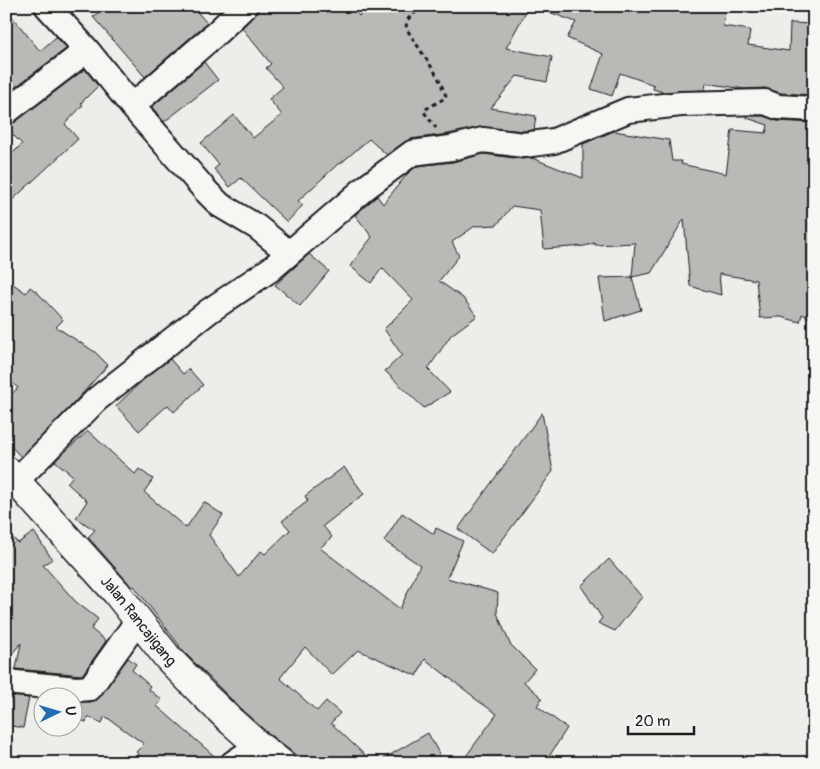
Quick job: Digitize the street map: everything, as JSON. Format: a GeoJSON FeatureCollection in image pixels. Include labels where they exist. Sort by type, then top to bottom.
{"type":"FeatureCollection","features":[{"type":"Feature","properties":{"kind":"main road","name":"Jalan Rancajigang"},"geometry":{"type":"LineString","coordinates":[[12,475],[116,592],[168,658],[203,694],[259,746],[281,763]]}},
{"type":"Feature","properties":{"kind":"street"},"geometry":{"type":"LineString","coordinates":[[46,6],[87,50],[132,106],[220,205],[257,227],[289,253]]}},
{"type":"Feature","properties":{"kind":"street"},"geometry":{"type":"LineString","coordinates":[[132,106],[245,6]]}},
{"type":"Feature","properties":{"kind":"street"},"geometry":{"type":"LineString","coordinates":[[6,112],[87,50]]}},
{"type":"Feature","properties":{"kind":"street"},"geometry":{"type":"LineString","coordinates":[[12,475],[96,399],[209,311],[271,269],[365,188],[412,153],[451,148],[484,140],[524,145],[554,141],[628,110],[681,104],[765,102],[778,107],[814,109]]}},
{"type":"Feature","properties":{"kind":"street"},"geometry":{"type":"LineString","coordinates":[[6,682],[77,689],[90,688],[138,620]]}},
{"type":"Feature","properties":{"kind":"street"},"geometry":{"type":"LineString","coordinates":[[233,763],[259,746]]}},
{"type":"Feature","properties":{"kind":"path"},"geometry":{"type":"LineString","coordinates":[[422,6],[407,20],[407,31],[438,77],[446,96],[424,112],[431,123],[447,139],[451,148]]}},
{"type":"Feature","properties":{"kind":"building"},"geometry":{"type":"Polygon","coordinates":[[[106,6],[192,6],[207,23],[145,77],[93,17],[106,6]]]}},
{"type":"Feature","properties":{"kind":"building"},"geometry":{"type":"Polygon","coordinates":[[[263,6],[350,6],[359,16],[366,6],[529,6],[506,48],[552,57],[547,82],[517,76],[491,108],[536,116],[534,130],[524,131],[480,127],[410,139],[387,155],[369,139],[339,163],[298,201],[303,205],[287,222],[241,178],[230,187],[214,169],[219,165],[201,143],[234,115],[253,138],[282,115],[269,99],[283,87],[266,68],[271,64],[242,28],[263,6]]]}},
{"type":"Feature","properties":{"kind":"building"},"geometry":{"type":"Polygon","coordinates":[[[539,6],[726,6],[723,26],[750,30],[748,45],[789,51],[790,23],[814,24],[814,95],[781,93],[765,88],[744,89],[706,83],[705,90],[663,92],[653,89],[654,85],[620,73],[612,96],[591,89],[603,54],[567,38],[576,22],[538,8],[539,6]]]}},
{"type":"Feature","properties":{"kind":"building"},"geometry":{"type":"Polygon","coordinates":[[[6,9],[40,51],[56,37],[67,48],[6,94],[6,9]]]}},
{"type":"Feature","properties":{"kind":"building"},"geometry":{"type":"Polygon","coordinates":[[[204,62],[218,80],[164,122],[152,107],[204,62]]]}},
{"type":"Feature","properties":{"kind":"building"},"geometry":{"type":"Polygon","coordinates":[[[85,69],[98,86],[81,103],[83,105],[65,124],[78,139],[6,206],[6,160],[22,144],[6,126],[14,123],[85,69]]]}},
{"type":"Feature","properties":{"kind":"building"},"geometry":{"type":"Polygon","coordinates":[[[747,116],[763,116],[777,121],[814,123],[814,320],[802,314],[800,322],[781,317],[760,318],[756,280],[719,274],[721,295],[690,286],[684,219],[651,273],[632,277],[635,243],[595,245],[595,243],[585,246],[544,249],[540,210],[512,206],[497,225],[475,226],[452,242],[459,256],[439,281],[463,298],[477,316],[451,335],[428,369],[450,392],[424,408],[385,371],[402,355],[384,329],[413,300],[382,268],[371,283],[350,266],[372,237],[355,215],[377,196],[383,204],[408,173],[417,166],[453,162],[484,154],[522,159],[532,158],[583,178],[583,144],[614,131],[669,140],[672,161],[682,161],[681,164],[726,174],[732,130],[766,133],[768,125],[747,118],[747,116]]]}},
{"type":"Feature","properties":{"kind":"building"},"geometry":{"type":"Polygon","coordinates":[[[309,254],[329,271],[300,306],[275,285],[309,254]]]}},
{"type":"Feature","properties":{"kind":"building"},"geometry":{"type":"Polygon","coordinates":[[[632,277],[641,310],[605,321],[599,278],[632,277]]]}},
{"type":"Feature","properties":{"kind":"building"},"geometry":{"type":"Polygon","coordinates":[[[6,279],[26,293],[30,287],[38,293],[63,320],[56,327],[95,352],[108,365],[21,457],[6,441],[6,399],[18,388],[6,377],[6,279]]]}},
{"type":"Feature","properties":{"kind":"building"},"geometry":{"type":"Polygon","coordinates":[[[170,359],[183,374],[189,369],[203,385],[174,412],[168,405],[139,431],[116,406],[145,378],[170,359]]]}},
{"type":"Feature","properties":{"kind":"building"},"geometry":{"type":"Polygon","coordinates":[[[542,413],[553,471],[492,554],[458,529],[542,413]]]}},
{"type":"Feature","properties":{"kind":"building"},"geometry":{"type":"Polygon","coordinates":[[[88,431],[135,474],[139,469],[153,479],[144,492],[186,528],[204,502],[223,515],[209,535],[239,577],[261,551],[265,554],[290,530],[282,521],[308,501],[305,496],[344,467],[364,494],[323,526],[332,537],[320,548],[400,609],[420,565],[384,541],[402,513],[434,534],[436,528],[463,541],[447,578],[498,593],[497,613],[510,644],[535,669],[524,682],[542,698],[537,706],[567,728],[545,763],[461,763],[497,714],[425,659],[417,676],[358,650],[332,675],[305,647],[280,678],[317,711],[326,701],[340,713],[331,723],[373,763],[306,763],[243,711],[180,648],[134,586],[132,587],[88,537],[95,530],[76,518],[87,501],[67,483],[73,476],[55,461],[88,431]]]}},
{"type":"Feature","properties":{"kind":"building"},"geometry":{"type":"Polygon","coordinates":[[[6,531],[18,543],[34,532],[52,559],[43,565],[76,602],[98,619],[91,629],[106,641],[82,675],[16,669],[21,643],[6,661],[6,531]]]}},
{"type":"Feature","properties":{"kind":"building"},"geometry":{"type":"Polygon","coordinates":[[[609,559],[642,597],[615,631],[598,623],[602,618],[581,586],[609,559]]]}},
{"type":"Feature","properties":{"kind":"building"},"geometry":{"type":"Polygon","coordinates":[[[128,658],[136,664],[132,670],[150,686],[148,689],[162,700],[157,706],[220,761],[219,763],[147,763],[136,752],[144,744],[105,716],[102,723],[88,717],[86,722],[82,721],[82,702],[97,700],[128,658]]]}},
{"type":"Feature","properties":{"kind":"building"},"geometry":{"type":"Polygon","coordinates":[[[11,696],[29,698],[23,728],[6,725],[11,696]]]}},
{"type":"Feature","properties":{"kind":"building"},"geometry":{"type":"Polygon","coordinates":[[[428,733],[444,763],[376,763],[428,733]]]}}]}
